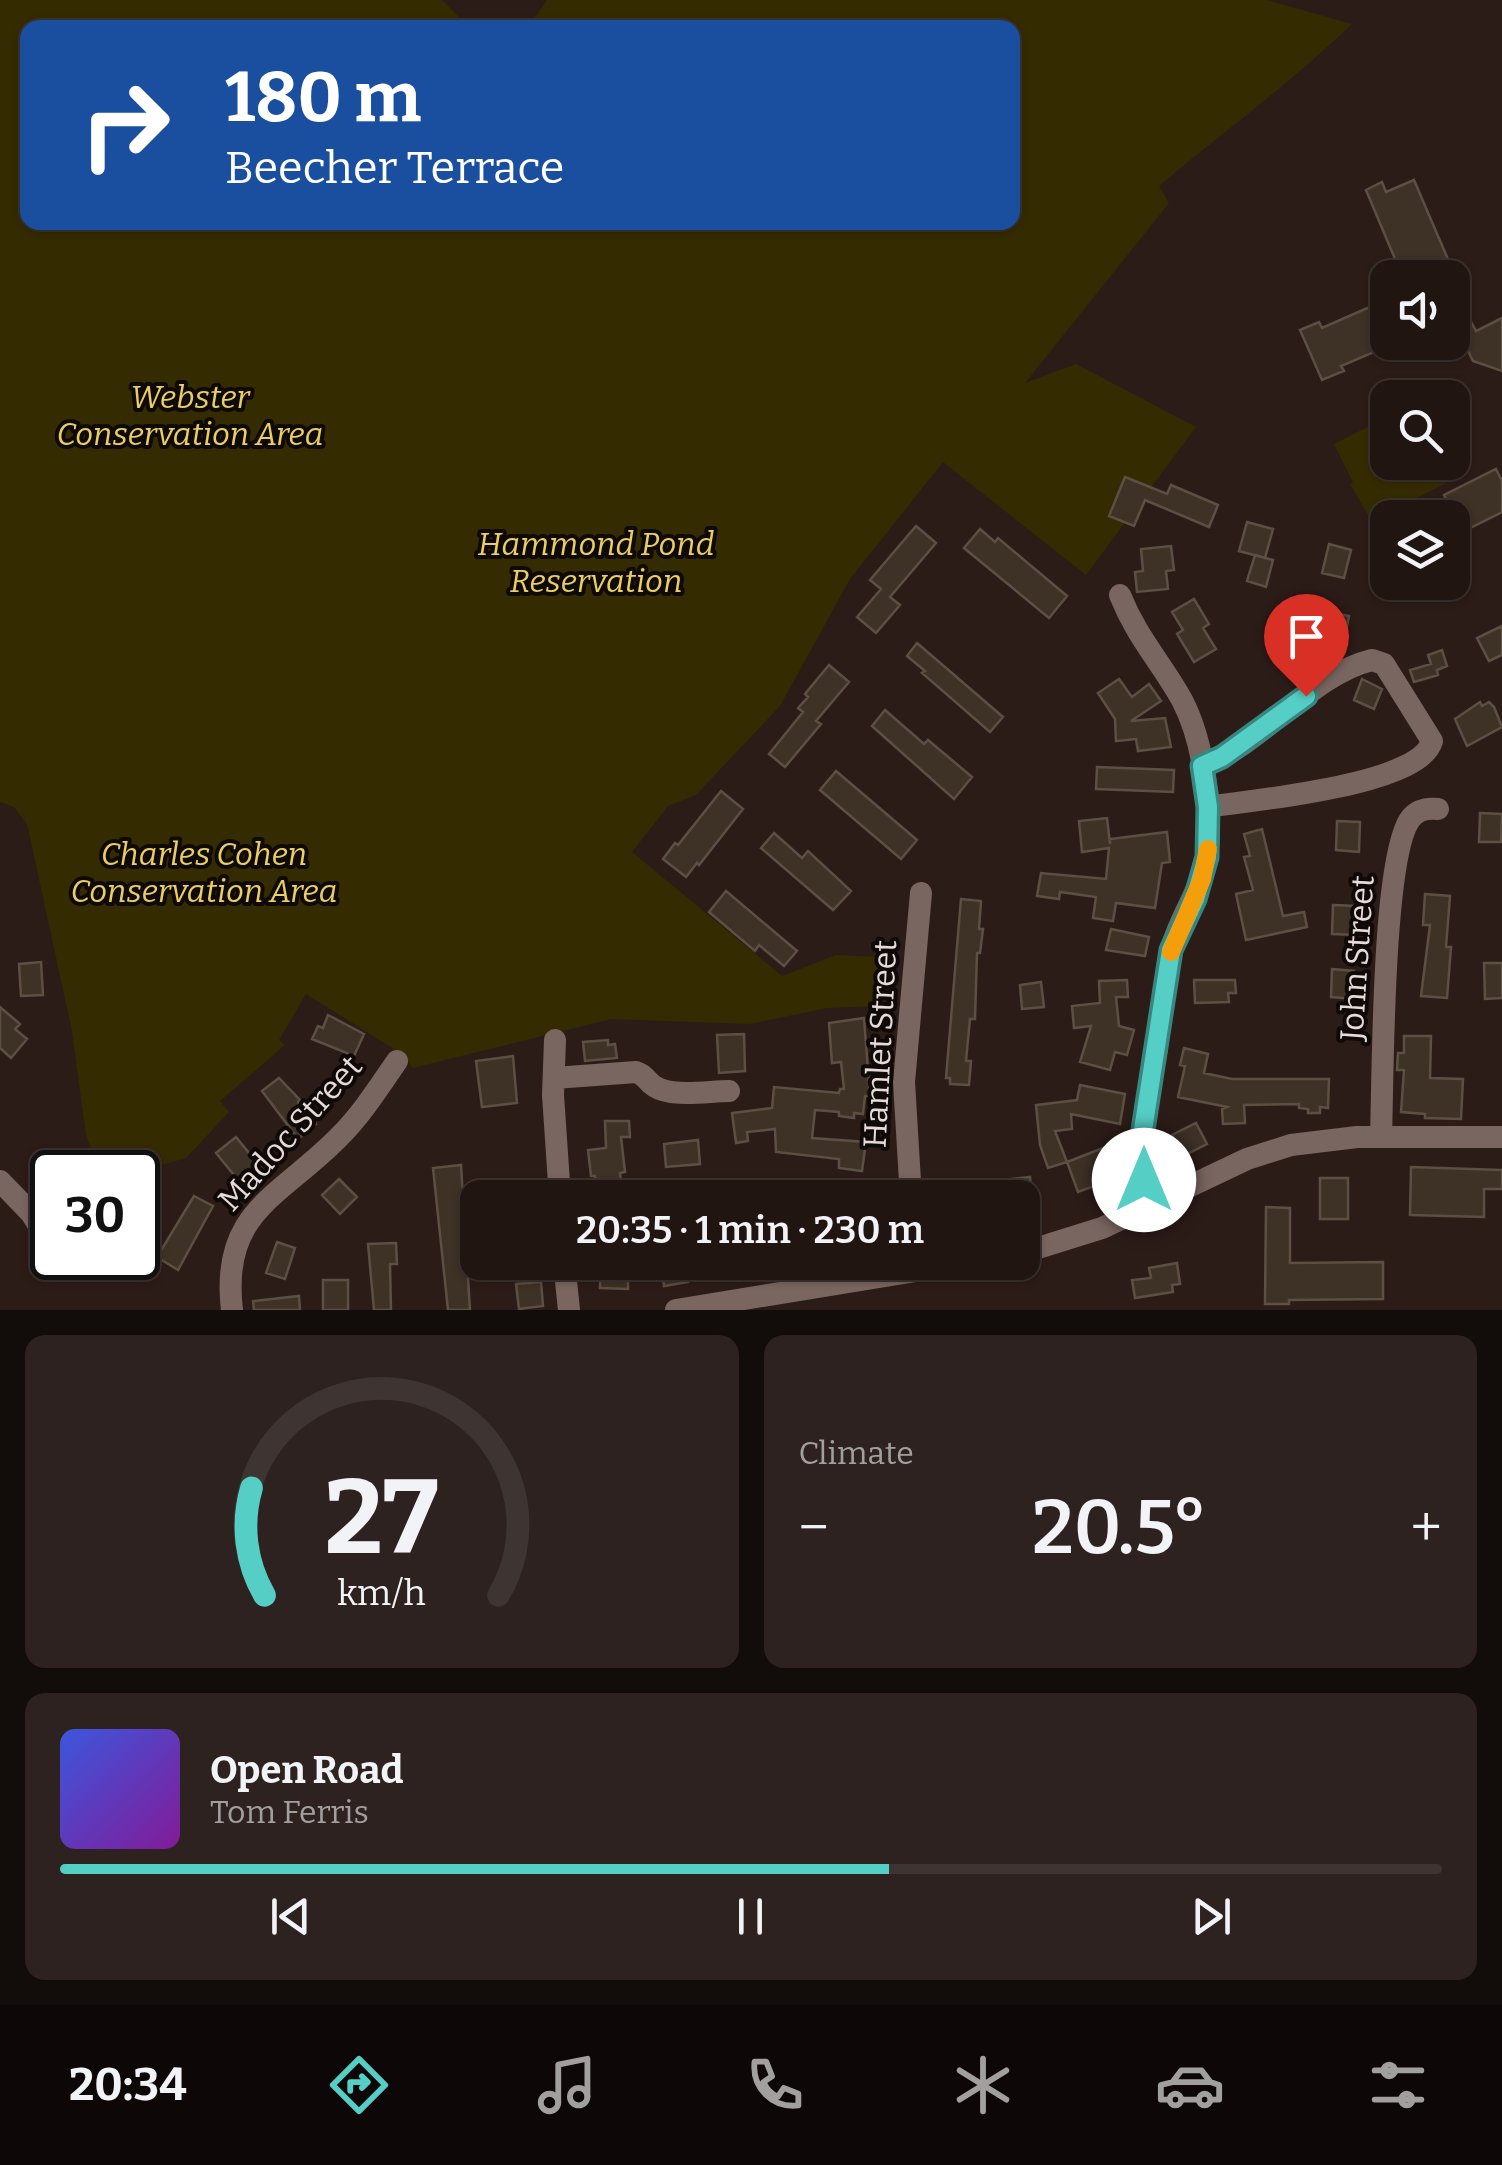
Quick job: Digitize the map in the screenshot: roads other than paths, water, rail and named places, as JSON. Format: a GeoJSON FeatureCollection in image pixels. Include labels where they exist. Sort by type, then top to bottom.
{"type":"FeatureCollection","features":[{"type":"Feature","properties":{"kind":"street"},"geometry":{"type":"LineString","coordinates":[[1120,595],[1139,638],[1184,703],[1202,766],[1208,807],[1206,869],[1171,950],[1143,1130],[1141,1168],[1152,1205]]}},
{"type":"Feature","properties":{"kind":"street"},"geometry":{"type":"LineString","coordinates":[[1202,766],[1222,757],[1320,686],[1372,660],[1384,664],[1432,741],[1424,754],[1371,780],[1208,807]]}},
{"type":"Feature","properties":{"kind":"street","name":"John Street"},"geometry":{"type":"LineString","coordinates":[[1382,1136],[1384,1024],[1398,852],[1411,818],[1422,810],[1438,808]]}},
{"type":"Feature","properties":{"kind":"street","name":"Hamlet Street"},"geometry":{"type":"LineString","coordinates":[[910,1180],[904,1082],[921,893]]}},
{"type":"Feature","properties":{"kind":"street"},"geometry":{"type":"LineString","coordinates":[[556,1040],[559,1180]]}},
{"type":"Feature","properties":{"kind":"street","name":"Madoc Street"},"geometry":{"type":"LineString","coordinates":[[232,1310],[232,1260],[244,1226],[340,1136],[397,1062]]}},
{"type":"Feature","properties":{"kind":"street"},"geometry":{"type":"LineString","coordinates":[[554,1078],[636,1072],[657,1088],[673,1092],[728,1091]]}},
{"type":"Feature","properties":{"kind":"street"},"geometry":{"type":"LineString","coordinates":[[1040,1247],[1102,1228],[1274,1149],[1324,1139],[1502,1137]]}},
{"type":"Feature","properties":{"kind":"street"},"geometry":{"type":"LineString","coordinates":[[0,1181],[30,1211]]}},
{"type":"Feature","properties":{"kind":"street"},"geometry":{"type":"LineString","coordinates":[[566,1280],[569,1310]]}},
{"type":"Feature","properties":{"kind":"street"},"geometry":{"type":"LineString","coordinates":[[676,1310],[712,1307],[852,1280]]}},
{"type":"Feature","properties":{"kind":"park label","name":"Webster Conservation Area"},"geometry":{"type":"Point","coordinates":[190,416]}},
{"type":"Feature","properties":{"kind":"park label","name":"Hammond Pond Reservation"},"geometry":{"type":"Point","coordinates":[596,562]}},
{"type":"Feature","properties":{"kind":"park label","name":"Charles Cohen Conservation Area"},"geometry":{"type":"Point","coordinates":[204,872]}}]}
